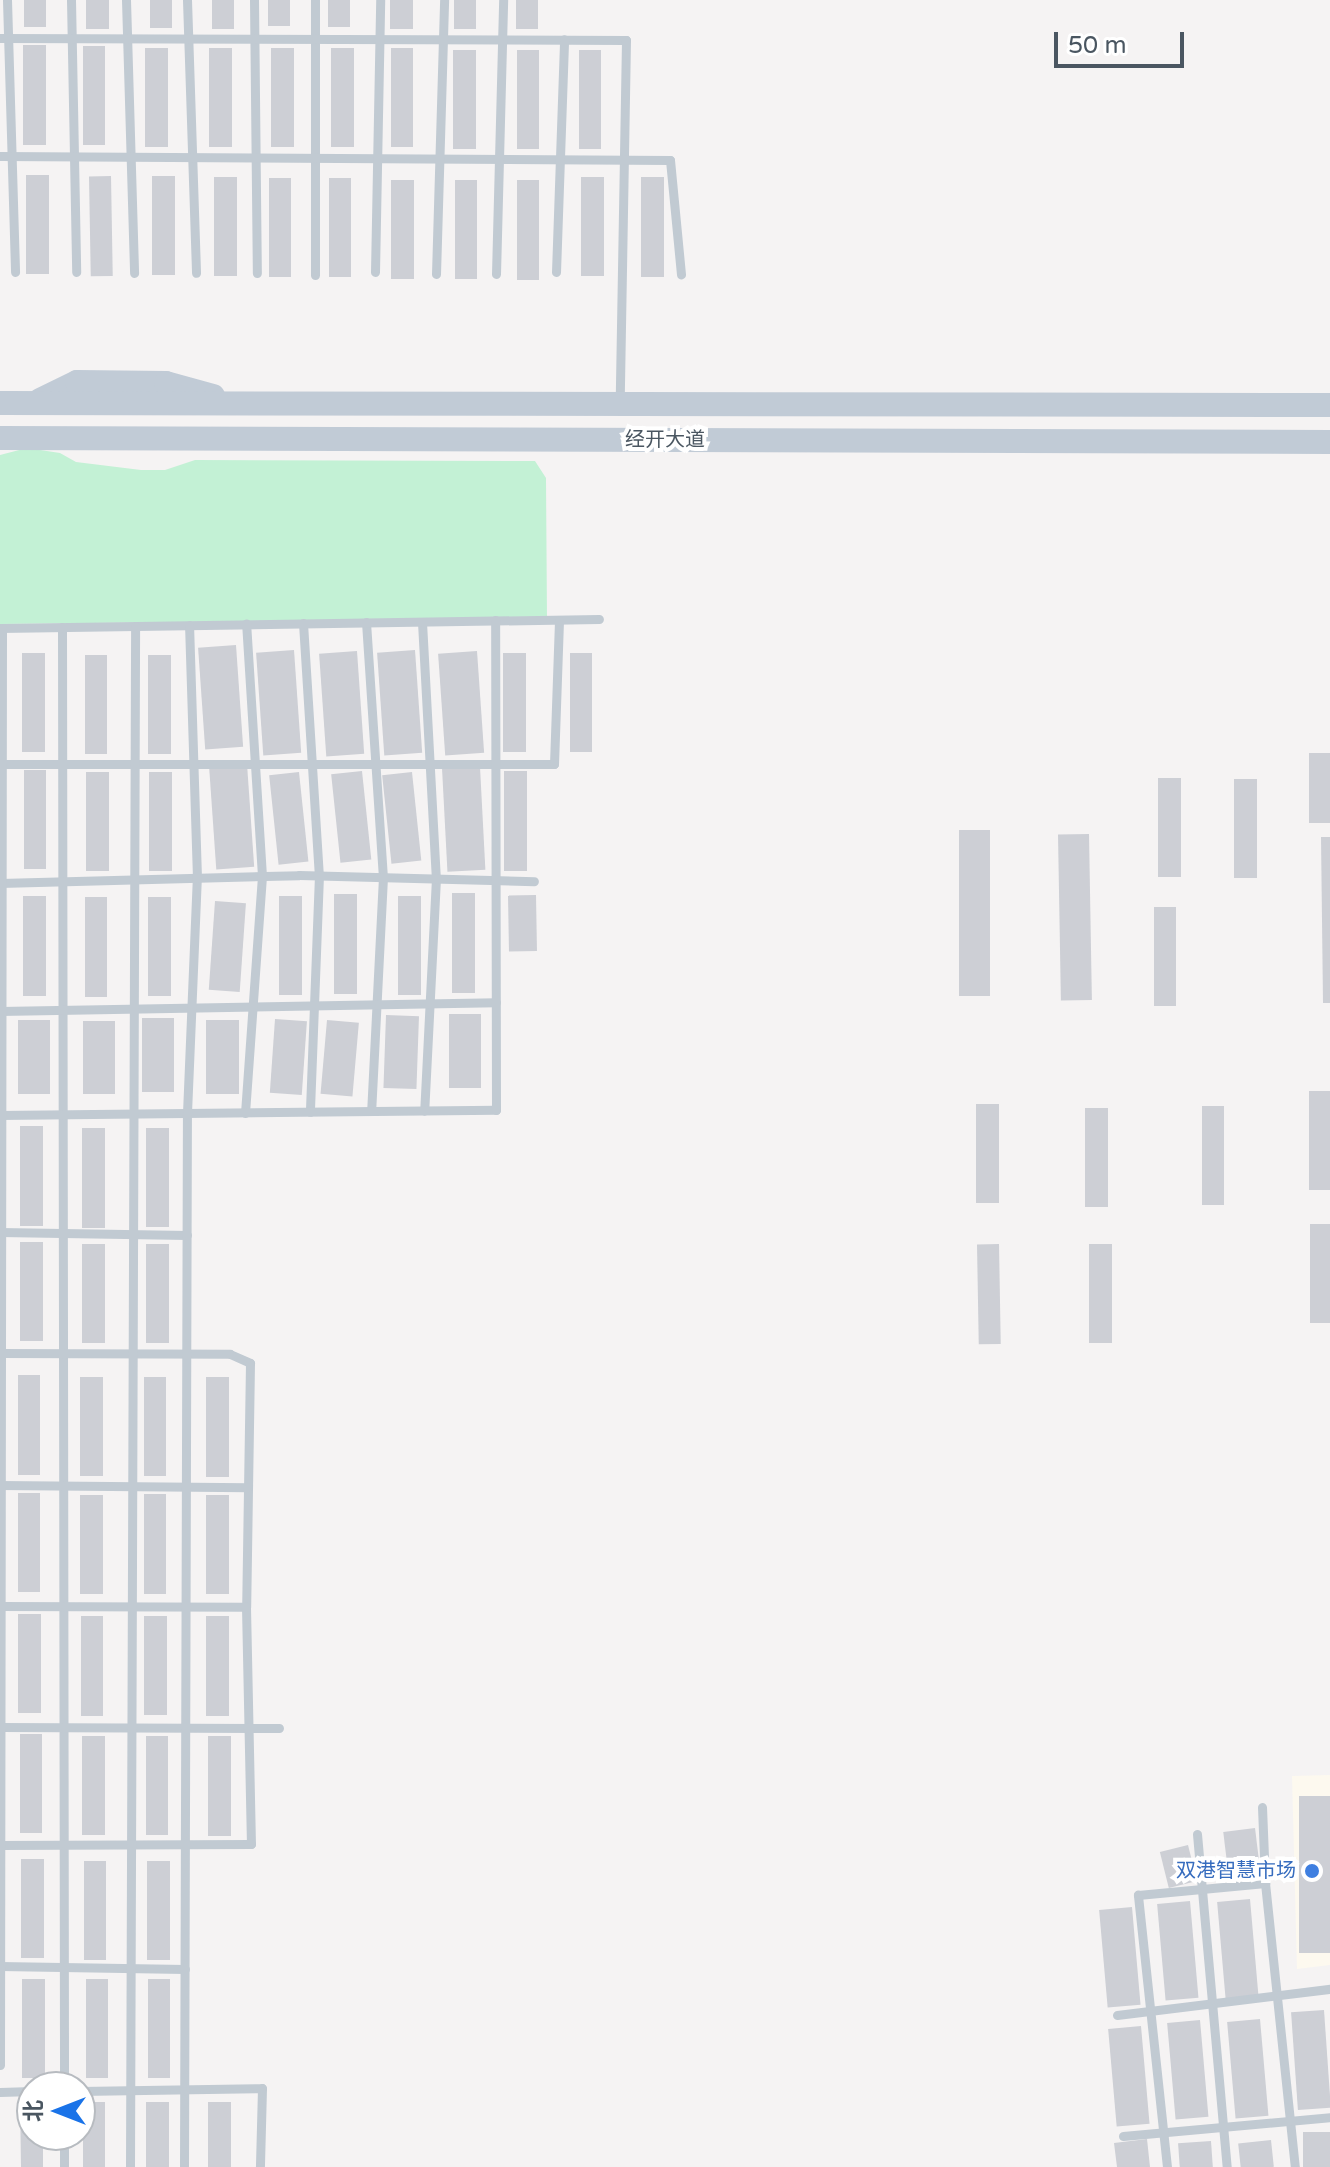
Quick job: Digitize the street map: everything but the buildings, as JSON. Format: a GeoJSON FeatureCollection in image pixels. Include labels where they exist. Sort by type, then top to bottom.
{"type":"FeatureCollection","features":[{"type":"Feature","properties":{"kind":"main road"},"geometry":{"type":"LineString","coordinates":[[0,393],[32,403]]}},
{"type":"Feature","properties":{"kind":"main road","name":"经开大道"},"geometry":{"type":"LineString","coordinates":[[0,403],[1330,405]]}},
{"type":"Feature","properties":{"kind":"main road","name":"经开大道"},"geometry":{"type":"LineString","coordinates":[[0,438],[1330,442]]}},
{"type":"Feature","properties":{"kind":"main road"},"geometry":{"type":"LineString","coordinates":[[0,450],[41,439]]}},
{"type":"Feature","properties":{"kind":"lane"},"geometry":{"type":"LineString","coordinates":[[7,0],[4,38],[15,156],[15,272]]}},
{"type":"Feature","properties":{"kind":"lane"},"geometry":{"type":"LineString","coordinates":[[71,0],[78,156],[76,272]]}},
{"type":"Feature","properties":{"kind":"lane"},"geometry":{"type":"LineString","coordinates":[[126,0],[134,273]]}},
{"type":"Feature","properties":{"kind":"lane"},"geometry":{"type":"LineString","coordinates":[[187,0],[196,273]]}},
{"type":"Feature","properties":{"kind":"lane"},"geometry":{"type":"LineString","coordinates":[[254,0],[253,157],[257,273]]}},
{"type":"Feature","properties":{"kind":"lane"},"geometry":{"type":"LineString","coordinates":[[315,0],[311,158],[315,275]]}},
{"type":"Feature","properties":{"kind":"lane"},"geometry":{"type":"LineString","coordinates":[[375,272],[380,0]]}},
{"type":"Feature","properties":{"kind":"lane"},"geometry":{"type":"LineString","coordinates":[[436,274],[444,0]]}},
{"type":"Feature","properties":{"kind":"lane"},"geometry":{"type":"LineString","coordinates":[[496,274],[503,0]]}},
{"type":"Feature","properties":{"kind":"lane"},"geometry":{"type":"LineString","coordinates":[[4,38],[626,40],[620,405]]}},
{"type":"Feature","properties":{"kind":"lane"},"geometry":{"type":"LineString","coordinates":[[556,272],[564,39]]}},
{"type":"Feature","properties":{"kind":"lane"},"geometry":{"type":"LineString","coordinates":[[0,156],[670,160],[681,274]]}},
{"type":"Feature","properties":{"kind":"lane"},"geometry":{"type":"LineString","coordinates":[[0,2065],[1,628],[599,619]]}},
{"type":"Feature","properties":{"kind":"lane"},"geometry":{"type":"LineString","coordinates":[[1,1115],[496,1110],[495,620]]}},
{"type":"Feature","properties":{"kind":"lane"},"geometry":{"type":"LineString","coordinates":[[1,764],[554,764],[559,620]]}},
{"type":"Feature","properties":{"kind":"lane"},"geometry":{"type":"LineString","coordinates":[[366,622],[383,877],[371,1111]]}},
{"type":"Feature","properties":{"kind":"lane"},"geometry":{"type":"LineString","coordinates":[[422,622],[436,878],[424,1111]]}},
{"type":"Feature","properties":{"kind":"lane"},"geometry":{"type":"LineString","coordinates":[[303,623],[319,875],[310,1112]]}},
{"type":"Feature","properties":{"kind":"lane"},"geometry":{"type":"LineString","coordinates":[[245,1113],[262,876],[246,624]]}},
{"type":"Feature","properties":{"kind":"lane"},"geometry":{"type":"LineString","coordinates":[[184,2167],[187,1113],[197,878],[189,625]]}},
{"type":"Feature","properties":{"kind":"lane"},"geometry":{"type":"LineString","coordinates":[[130,2167],[135,626]]}},
{"type":"Feature","properties":{"kind":"lane"},"geometry":{"type":"LineString","coordinates":[[62,627],[64,2071]]}},
{"type":"Feature","properties":{"kind":"lane"},"geometry":{"type":"LineString","coordinates":[[1,883],[319,875],[534,881]]}},
{"type":"Feature","properties":{"kind":"lane"},"geometry":{"type":"LineString","coordinates":[[1,1011],[496,1002]]}},
{"type":"Feature","properties":{"kind":"lane"},"geometry":{"type":"LineString","coordinates":[[1,1232],[187,1235]]}},
{"type":"Feature","properties":{"kind":"lane"},"geometry":{"type":"LineString","coordinates":[[0,1353],[230,1354],[250,1363],[246,1607],[251,1844],[0,1845]]}},
{"type":"Feature","properties":{"kind":"lane"},"geometry":{"type":"LineString","coordinates":[[0,1485],[248,1487]]}},
{"type":"Feature","properties":{"kind":"lane"},"geometry":{"type":"LineString","coordinates":[[0,1606],[246,1607]]}},
{"type":"Feature","properties":{"kind":"lane"},"geometry":{"type":"LineString","coordinates":[[0,1727],[279,1728]]}},
{"type":"Feature","properties":{"kind":"lane"},"geometry":{"type":"LineString","coordinates":[[1262,1807],[1265,1883],[1295,2167]]}},
{"type":"Feature","properties":{"kind":"lane"},"geometry":{"type":"LineString","coordinates":[[1197,1834],[1227,2167]]}},
{"type":"Feature","properties":{"kind":"lane"},"geometry":{"type":"LineString","coordinates":[[1167,2167],[1138,1895],[1265,1883]]}},
{"type":"Feature","properties":{"kind":"lane"},"geometry":{"type":"LineString","coordinates":[[0,1966],[185,1969]]}},
{"type":"Feature","properties":{"kind":"lane"},"geometry":{"type":"LineString","coordinates":[[1117,2015],[1330,1989]]}},
{"type":"Feature","properties":{"kind":"lane"},"geometry":{"type":"LineString","coordinates":[[96,2091],[262,2088],[260,2167]]}},
{"type":"Feature","properties":{"kind":"lane"},"geometry":{"type":"LineString","coordinates":[[1123,2136],[1330,2117]]}},
{"type":"Feature","properties":{"kind":"shaded area","name":"双港智慧市场"},"geometry":{"type":"Polygon","coordinates":[[[1330,1775],[1330,1965],[1297,1969],[1292,1776],[1330,1775]]]}},
{"type":"Feature","properties":{"kind":"green space"},"geometry":{"type":"Polygon","coordinates":[[[27,448],[60,453],[76,462],[141,470],[165,470],[195,460],[535,461],[546,478],[547,618],[0,624],[0,455],[27,448]]]}},
{"type":"Feature","properties":{"kind":"place","name":"双港智慧市场"},"geometry":{"type":"Point","coordinates":[1312,1871]}}]}
